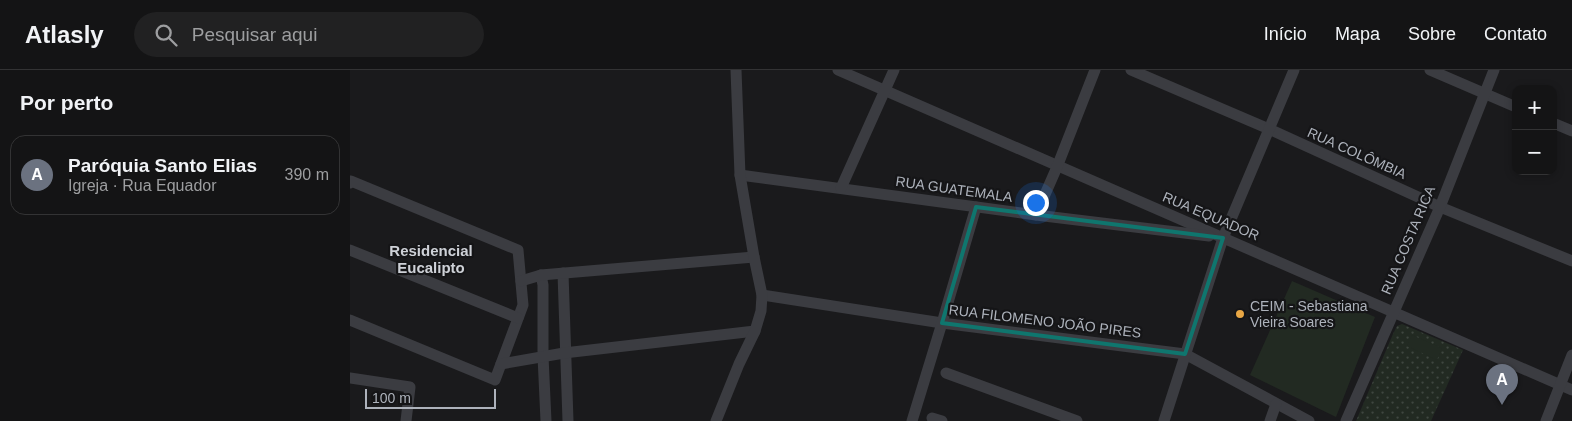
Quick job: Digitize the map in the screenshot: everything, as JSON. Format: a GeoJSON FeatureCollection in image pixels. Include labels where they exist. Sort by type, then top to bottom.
{"type":"FeatureCollection","features":[{"type":"Feature","properties":{"kind":"street"},"geometry":{"type":"LineString","coordinates":[[716,421],[739,364],[756,331],[761,311],[762,295],[740,175],[736,70]]}},
{"type":"Feature","properties":{"kind":"street","name":"RUA EQUADOR"},"geometry":{"type":"LineString","coordinates":[[838,70],[1572,390]]}},
{"type":"Feature","properties":{"kind":"street"},"geometry":{"type":"LineString","coordinates":[[840,188],[894,70]]}},
{"type":"Feature","properties":{"kind":"street"},"geometry":{"type":"LineString","coordinates":[[1036,215],[1095,70]]}},
{"type":"Feature","properties":{"kind":"street","name":"RUA COLÔMBIA"},"geometry":{"type":"LineString","coordinates":[[1131,70],[1268,129],[1440,207],[1572,261]]}},
{"type":"Feature","properties":{"kind":"street"},"geometry":{"type":"LineString","coordinates":[[1164,421],[1224,238],[1294,70]]}},
{"type":"Feature","properties":{"kind":"street"},"geometry":{"type":"LineString","coordinates":[[1430,70],[1512,105]]}},
{"type":"Feature","properties":{"kind":"street","name":"RUA COSTA RICA"},"geometry":{"type":"LineString","coordinates":[[1346,421],[1440,207],[1494,70]]}},
{"type":"Feature","properties":{"kind":"street"},"geometry":{"type":"LineString","coordinates":[[1557,125],[1572,131]]}},
{"type":"Feature","properties":{"kind":"street","name":"RUA GUATEMALA"},"geometry":{"type":"LineString","coordinates":[[740,175],[1224,238]]}},
{"type":"Feature","properties":{"kind":"street"},"geometry":{"type":"LineString","coordinates":[[350,182],[518,250],[523,305],[495,380],[350,320]]}},
{"type":"Feature","properties":{"kind":"street"},"geometry":{"type":"LineString","coordinates":[[912,421],[976,207]]}},
{"type":"Feature","properties":{"kind":"street"},"geometry":{"type":"LineString","coordinates":[[350,250],[518,318]]}},
{"type":"Feature","properties":{"kind":"street"},"geometry":{"type":"LineString","coordinates":[[521,281],[541,275],[754,258]]}},
{"type":"Feature","properties":{"kind":"street"},"geometry":{"type":"LineString","coordinates":[[563,273],[564,353],[568,421]]}},
{"type":"Feature","properties":{"kind":"street"},"geometry":{"type":"LineString","coordinates":[[541,275],[543,285],[543,356],[546,421]]}},
{"type":"Feature","properties":{"kind":"street","name":"RUA FILOMENO JOÃO PIRES"},"geometry":{"type":"LineString","coordinates":[[762,295],[942,324],[1185,354],[1309,421]]}},
{"type":"Feature","properties":{"kind":"street"},"geometry":{"type":"LineString","coordinates":[[501,364],[564,353],[756,331]]}},
{"type":"Feature","properties":{"kind":"street"},"geometry":{"type":"LineString","coordinates":[[1546,421],[1572,355]]}},
{"type":"Feature","properties":{"kind":"street"},"geometry":{"type":"LineString","coordinates":[[946,374],[1077,421]]}},
{"type":"Feature","properties":{"kind":"street"},"geometry":{"type":"LineString","coordinates":[[350,378],[410,387],[406,421]]}},
{"type":"Feature","properties":{"kind":"street"},"geometry":{"type":"LineString","coordinates":[[1270,421],[1276,404]]}},
{"type":"Feature","properties":{"kind":"highlighted area"},"geometry":{"type":"Polygon","coordinates":[[[976,207],[1223,238],[1185,354],[942,323],[976,207]]]}},
{"type":"Feature","properties":{"kind":"shaded area"},"geometry":{"type":"Polygon","coordinates":[[[1292,281],[1375,317],[1336,417],[1250,375],[1292,281]]]}},
{"type":"Feature","properties":{"kind":"shaded area"},"geometry":{"type":"Polygon","coordinates":[[[1402,324],[1463,350],[1431,421],[1356,421],[1393,334],[1397,326],[1402,324]]]}},
{"type":"Feature","properties":{"kind":"shaded area"},"geometry":{"type":"Polygon","coordinates":[[[1412,335],[1442,348],[1437,360],[1407,346],[1412,335]]]}},
{"type":"Feature","properties":{"kind":"place","name":"CEIM - Sebastiana Vieira Soares"},"geometry":{"type":"Point","coordinates":[1240,314]}},
{"type":"Feature","properties":{"kind":"place","name":"Paróquia Santo Elias"},"geometry":{"type":"Point","coordinates":[1502,405]}},
{"type":"Feature","properties":{"kind":"district","name":"Residencial Eucalipto"},"geometry":{"type":"Point","coordinates":[431,258]}}]}
